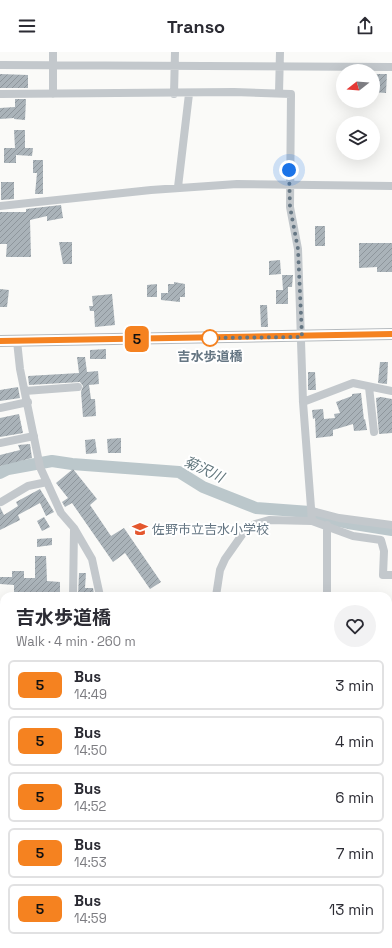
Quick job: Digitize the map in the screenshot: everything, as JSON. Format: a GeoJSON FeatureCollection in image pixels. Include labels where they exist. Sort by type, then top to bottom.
{"type":"FeatureCollection","features":[{"type":"Feature","properties":{"kind":"main road"},"geometry":{"type":"LineString","coordinates":[[0,341],[302,337],[392,334]]}},
{"type":"Feature","properties":{"kind":"street"},"geometry":{"type":"LineString","coordinates":[[53,52],[53,94]]}},
{"type":"Feature","properties":{"kind":"street"},"geometry":{"type":"LineString","coordinates":[[174,94],[175,52]]}},
{"type":"Feature","properties":{"kind":"street"},"geometry":{"type":"LineString","coordinates":[[279,93],[280,52]]}},
{"type":"Feature","properties":{"kind":"street"},"geometry":{"type":"LineString","coordinates":[[0,65],[392,67]]}},
{"type":"Feature","properties":{"kind":"street"},"geometry":{"type":"LineString","coordinates":[[0,94],[292,94],[289,185],[290,207],[298,249],[303,402],[312,521]]}},
{"type":"Feature","properties":{"kind":"street"},"geometry":{"type":"LineString","coordinates":[[178,187],[189,94]]}},
{"type":"Feature","properties":{"kind":"street"},"geometry":{"type":"LineString","coordinates":[[0,206],[178,187],[237,184],[392,186]]}},
{"type":"Feature","properties":{"kind":"street"},"geometry":{"type":"LineString","coordinates":[[16,341],[40,467],[61,513],[74,528],[92,559],[99,592]]}},
{"type":"Feature","properties":{"kind":"street"},"geometry":{"type":"LineString","coordinates":[[303,402],[353,383],[392,391]]}},
{"type":"Feature","properties":{"kind":"street"},"geometry":{"type":"LineString","coordinates":[[25,391],[78,387]]}},
{"type":"Feature","properties":{"kind":"street"},"geometry":{"type":"LineString","coordinates":[[369,387],[374,432]]}},
{"type":"Feature","properties":{"kind":"street"},"geometry":{"type":"LineString","coordinates":[[0,408],[28,402]]}},
{"type":"Feature","properties":{"kind":"street"},"geometry":{"type":"LineString","coordinates":[[0,443],[34,436]]}},
{"type":"Feature","properties":{"kind":"street"},"geometry":{"type":"LineString","coordinates":[[1,502],[28,486],[47,482]]}},
{"type":"Feature","properties":{"kind":"street"},"geometry":{"type":"LineString","coordinates":[[312,511],[339,518],[392,525]]}},
{"type":"Feature","properties":{"kind":"street"},"geometry":{"type":"LineString","coordinates":[[217,592],[220,570],[225,559],[244,532],[255,524],[269,520],[312,521],[327,525],[353,536],[381,540],[384,551],[384,575],[392,576]]}},
{"type":"Feature","properties":{"kind":"street"},"geometry":{"type":"LineString","coordinates":[[327,525],[328,592]]}},
{"type":"Feature","properties":{"kind":"street"},"geometry":{"type":"LineString","coordinates":[[72,592],[74,528]]}},
{"type":"Feature","properties":{"kind":"building"},"geometry":{"type":"Polygon","coordinates":[[[0,74],[28,75],[28,88],[0,88],[0,74]]]}},
{"type":"Feature","properties":{"kind":"building"},"geometry":{"type":"Polygon","coordinates":[[[380,74],[387,74],[386,93],[380,93],[380,74]]]}},
{"type":"Feature","properties":{"kind":"building"},"geometry":{"type":"Polygon","coordinates":[[[15,99],[26,99],[25,120],[14,118],[0,119],[0,108],[15,107],[15,99]]]}},
{"type":"Feature","properties":{"kind":"building"},"geometry":{"type":"Polygon","coordinates":[[[14,130],[25,130],[25,148],[33,148],[32,156],[16,155],[16,163],[4,163],[4,148],[15,148],[14,130]]]}},
{"type":"Feature","properties":{"kind":"building"},"geometry":{"type":"Polygon","coordinates":[[[33,160],[43,160],[43,194],[35,194],[37,173],[33,173],[33,160]]]}},
{"type":"Feature","properties":{"kind":"building"},"geometry":{"type":"Polygon","coordinates":[[[1,182],[14,182],[14,199],[1,200],[1,182]]]}},
{"type":"Feature","properties":{"kind":"building"},"geometry":{"type":"Polygon","coordinates":[[[61,205],[63,218],[47,221],[47,216],[30,220],[31,257],[6,257],[7,244],[0,244],[0,212],[26,212],[26,209],[61,205]]]}},
{"type":"Feature","properties":{"kind":"building"},"geometry":{"type":"Polygon","coordinates":[[[315,226],[325,226],[325,246],[315,246],[315,226]]]}},
{"type":"Feature","properties":{"kind":"building"},"geometry":{"type":"Polygon","coordinates":[[[59,242],[72,242],[72,264],[63,264],[59,242]]]}},
{"type":"Feature","properties":{"kind":"building"},"geometry":{"type":"Polygon","coordinates":[[[359,243],[392,243],[392,272],[377,272],[377,267],[359,268],[359,243]]]}},
{"type":"Feature","properties":{"kind":"building"},"geometry":{"type":"Polygon","coordinates":[[[280,260],[281,274],[269,275],[269,261],[280,260]]]}},
{"type":"Feature","properties":{"kind":"building"},"geometry":{"type":"Polygon","coordinates":[[[282,275],[293,275],[292,287],[288,287],[288,304],[276,304],[276,290],[283,290],[282,275]]]}},
{"type":"Feature","properties":{"kind":"building"},"geometry":{"type":"Polygon","coordinates":[[[174,282],[185,284],[185,297],[180,297],[180,302],[161,300],[161,293],[168,293],[168,284],[174,284],[174,282]]]}},
{"type":"Feature","properties":{"kind":"building"},"geometry":{"type":"Polygon","coordinates":[[[157,284],[157,297],[147,297],[147,285],[157,284]]]}},
{"type":"Feature","properties":{"kind":"building"},"geometry":{"type":"Polygon","coordinates":[[[0,289],[9,290],[7,307],[0,307],[0,289]]]}},
{"type":"Feature","properties":{"kind":"building"},"geometry":{"type":"Polygon","coordinates":[[[112,294],[115,325],[95,327],[94,311],[90,311],[89,306],[93,306],[92,296],[112,294]]]}},
{"type":"Feature","properties":{"kind":"building"},"geometry":{"type":"Polygon","coordinates":[[[260,305],[267,305],[268,327],[261,327],[260,305]]]}},
{"type":"Feature","properties":{"kind":"building"},"geometry":{"type":"Polygon","coordinates":[[[106,349],[106,359],[90,359],[90,350],[106,349]]]}},
{"type":"Feature","properties":{"kind":"building"},"geometry":{"type":"Polygon","coordinates":[[[77,357],[85,357],[87,372],[98,371],[99,384],[89,385],[91,399],[95,399],[96,416],[83,417],[81,392],[83,386],[80,382],[29,385],[28,376],[79,373],[77,357]]]}},
{"type":"Feature","properties":{"kind":"building"},"geometry":{"type":"Polygon","coordinates":[[[380,362],[388,362],[387,384],[378,383],[380,362]]]}},
{"type":"Feature","properties":{"kind":"building"},"geometry":{"type":"Polygon","coordinates":[[[308,372],[315,372],[316,390],[308,390],[308,372]]]}},
{"type":"Feature","properties":{"kind":"building"},"geometry":{"type":"Polygon","coordinates":[[[18,387],[20,398],[0,401],[0,390],[18,387]]]}},
{"type":"Feature","properties":{"kind":"building"},"geometry":{"type":"Polygon","coordinates":[[[361,393],[364,420],[365,419],[367,430],[354,431],[353,424],[333,430],[333,436],[316,438],[315,418],[313,419],[312,410],[323,409],[324,419],[335,418],[334,414],[340,413],[336,402],[352,396],[352,394],[361,393]]]}},
{"type":"Feature","properties":{"kind":"building"},"geometry":{"type":"Polygon","coordinates":[[[381,397],[392,399],[392,433],[379,434],[376,398],[381,397]]]}},
{"type":"Feature","properties":{"kind":"building"},"geometry":{"type":"Polygon","coordinates":[[[19,414],[23,433],[0,437],[0,418],[19,414]]]}},
{"type":"Feature","properties":{"kind":"building"},"geometry":{"type":"Polygon","coordinates":[[[121,438],[121,453],[108,453],[107,439],[121,438]]]}},
{"type":"Feature","properties":{"kind":"building"},"geometry":{"type":"Polygon","coordinates":[[[95,439],[97,453],[86,454],[85,440],[95,439]]]}},
{"type":"Feature","properties":{"kind":"building"},"geometry":{"type":"Polygon","coordinates":[[[30,444],[32,458],[0,466],[0,455],[20,450],[18,445],[30,444]]]}},
{"type":"Feature","properties":{"kind":"building"},"geometry":{"type":"Polygon","coordinates":[[[73,469],[97,499],[90,505],[111,536],[124,528],[161,582],[150,589],[125,553],[113,562],[72,503],[65,507],[62,502],[68,498],[56,483],[73,469]]]}},
{"type":"Feature","properties":{"kind":"building"},"geometry":{"type":"Polygon","coordinates":[[[40,489],[54,512],[46,516],[40,503],[18,515],[20,520],[0,530],[0,507],[4,515],[18,506],[16,502],[40,489]]]}},
{"type":"Feature","properties":{"kind":"building"},"geometry":{"type":"Polygon","coordinates":[[[44,517],[50,527],[42,531],[37,521],[44,517]]]}},
{"type":"Feature","properties":{"kind":"building"},"geometry":{"type":"Polygon","coordinates":[[[52,538],[52,545],[37,547],[37,539],[52,538]]]}},
{"type":"Feature","properties":{"kind":"building"},"geometry":{"type":"Polygon","coordinates":[[[35,556],[46,556],[47,581],[60,582],[60,592],[14,592],[14,585],[0,584],[0,577],[12,577],[12,571],[24,571],[24,578],[35,578],[35,556]]]}},
{"type":"Feature","properties":{"kind":"building"},"geometry":{"type":"Polygon","coordinates":[[[79,573],[86,573],[85,588],[93,588],[94,592],[78,592],[79,573]]]}},
{"type":"Feature","properties":{"kind":"waterway","name":"菊沢川"},"geometry":{"type":"LineString","coordinates":[[0,473],[8,469],[52,461],[72,464],[179,472],[203,487],[256,508],[310,512],[324,518],[392,530]]}},
{"type":"Feature","properties":{"kind":"bus line","name":"5"},"geometry":{"type":"LineString","coordinates":[[0,341],[302,337],[392,334]]}},
{"type":"Feature","properties":{"kind":"place","name":"吉水歩道橋"},"geometry":{"type":"Point","coordinates":[210,338]}},
{"type":"Feature","properties":{"kind":"place","name":"佐野市立吉水小学校"},"geometry":{"type":"Point","coordinates":[140,529]}},
{"type":"Feature","properties":{"kind":"route"},"geometry":{"type":"LineString","coordinates":[[210,338],[207,338],[302,337],[298,249],[290,207],[289,170]]}}]}
